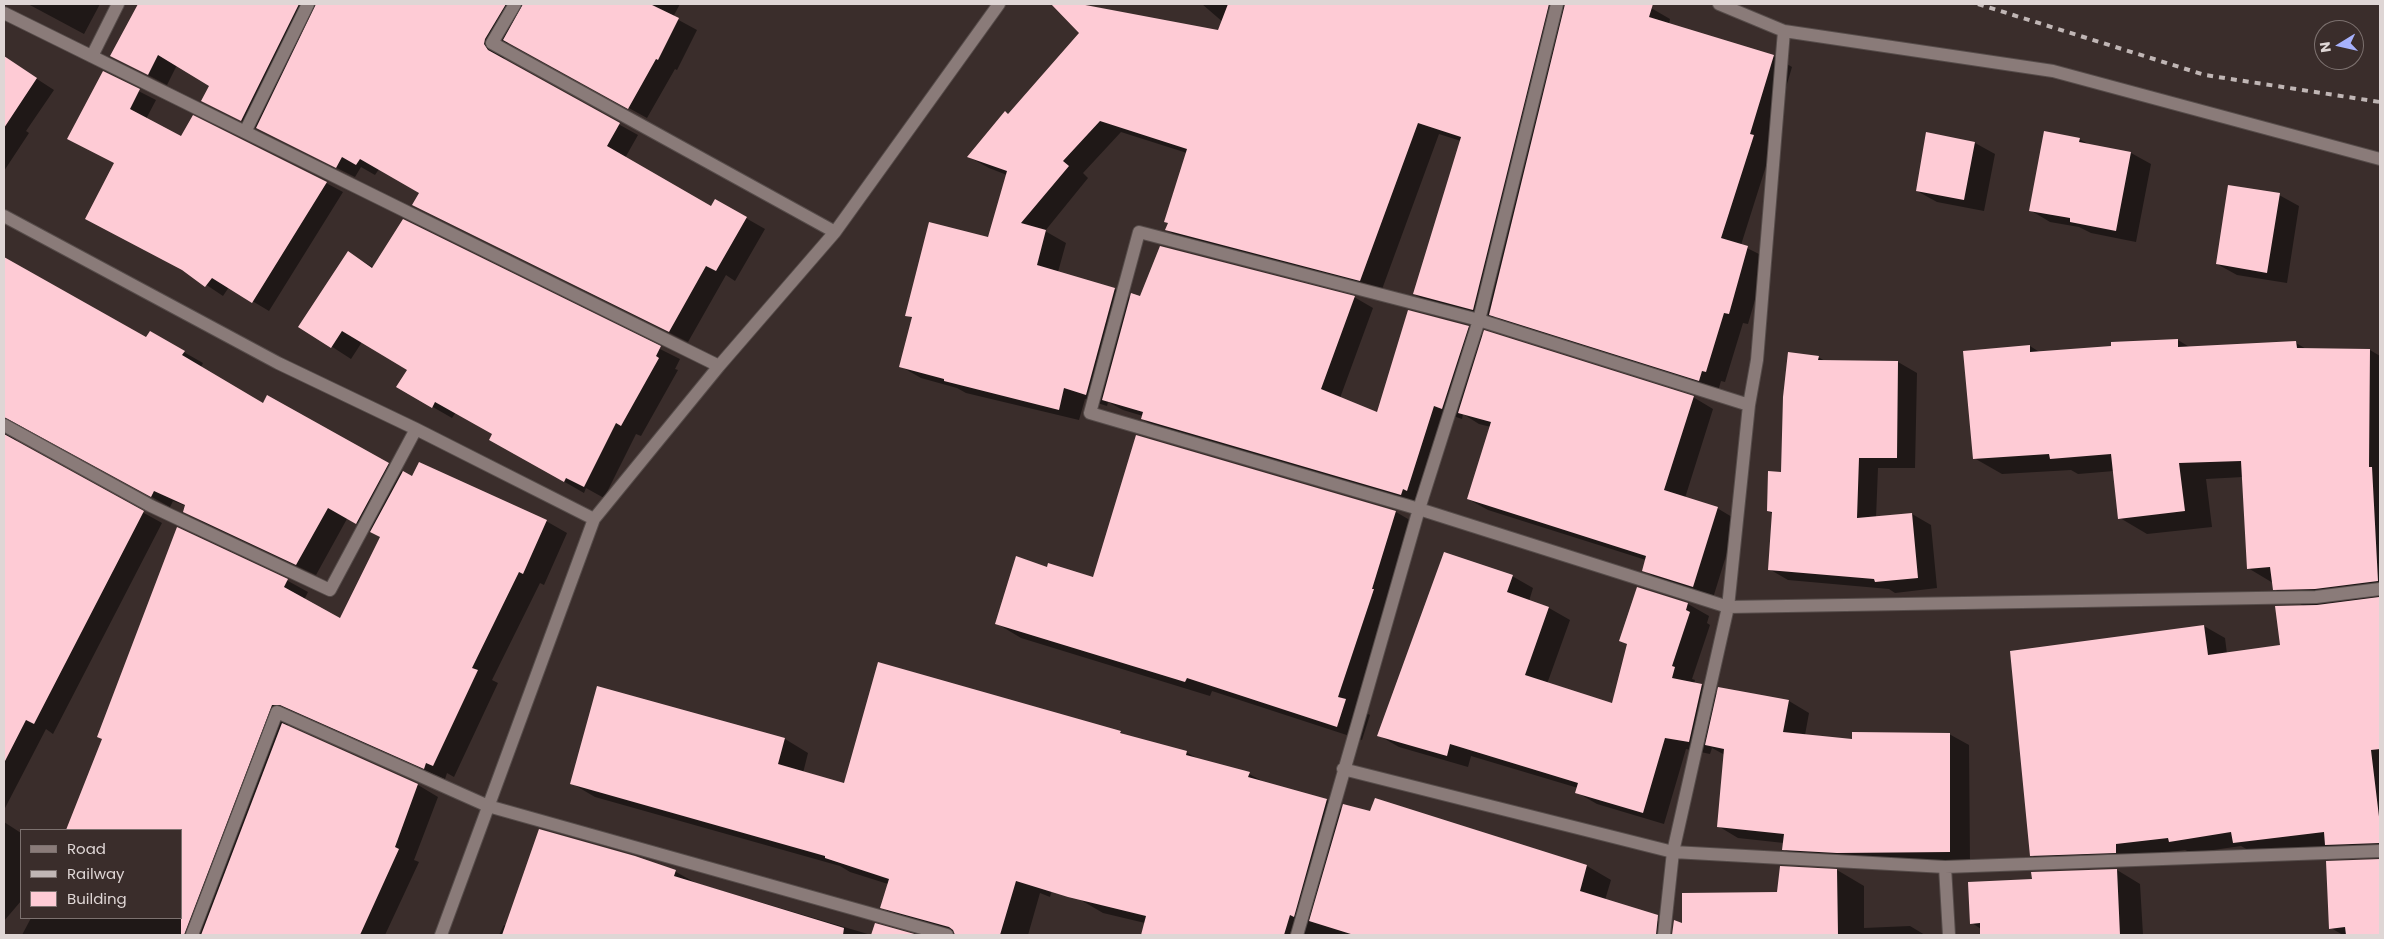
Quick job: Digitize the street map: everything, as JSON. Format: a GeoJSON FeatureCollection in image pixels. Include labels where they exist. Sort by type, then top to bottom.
{"type":"FeatureCollection","features":[{"type":"Feature","properties":{"kind":"street"},"geometry":{"type":"LineString","coordinates":[[92,56],[118,4]]}},
{"type":"Feature","properties":{"kind":"street"},"geometry":{"type":"LineString","coordinates":[[245,132],[308,4]]}},
{"type":"Feature","properties":{"kind":"street"},"geometry":{"type":"LineString","coordinates":[[515,4],[492,43],[835,232]]}},
{"type":"Feature","properties":{"kind":"street"},"geometry":{"type":"LineString","coordinates":[[441,935],[594,519],[719,366],[835,232],[999,4]]}},
{"type":"Feature","properties":{"kind":"street"},"geometry":{"type":"LineString","coordinates":[[1297,935],[1419,509],[1479,320],[1557,4]]}},
{"type":"Feature","properties":{"kind":"street"},"geometry":{"type":"LineString","coordinates":[[1719,4],[1784,31],[2053,71],[2380,159]]}},
{"type":"Feature","properties":{"kind":"street"},"geometry":{"type":"LineString","coordinates":[[4,13],[719,366]]}},
{"type":"Feature","properties":{"kind":"street"},"geometry":{"type":"LineString","coordinates":[[1664,935],[1673,852],[1728,607],[1749,405],[1757,360],[1784,31]]}},
{"type":"Feature","properties":{"kind":"street"},"geometry":{"type":"LineString","coordinates":[[4,216],[278,363],[416,429],[594,519]]}},
{"type":"Feature","properties":{"kind":"street"},"geometry":{"type":"LineString","coordinates":[[1749,405],[1479,320],[1139,232],[1090,413],[1419,509],[1728,607],[2316,597],[2380,589]]}},
{"type":"Feature","properties":{"kind":"street"},"geometry":{"type":"LineString","coordinates":[[4,425],[151,506],[330,590],[416,429]]}},
{"type":"Feature","properties":{"kind":"street"},"geometry":{"type":"LineString","coordinates":[[192,935],[277,712],[488,806],[947,935]]}},
{"type":"Feature","properties":{"kind":"street"},"geometry":{"type":"LineString","coordinates":[[1343,769],[1673,852],[1945,867],[2380,851]]}},
{"type":"Feature","properties":{"kind":"street"},"geometry":{"type":"LineString","coordinates":[[1945,867],[1949,935]]}},
{"type":"Feature","properties":{"kind":"building"},"geometry":{"type":"Polygon","coordinates":[[[138,4],[299,4],[241,121],[201,101],[209,86],[158,55],[148,75],[110,56],[138,4]]]}},
{"type":"Feature","properties":{"kind":"building"},"geometry":{"type":"Polygon","coordinates":[[[316,4],[506,4],[485,39],[484,44],[488,50],[620,123],[607,146],[711,206],[715,199],[747,217],[716,271],[706,266],[669,332],[412,205],[419,193],[360,159],[356,165],[342,157],[336,168],[256,128],[316,4]]]}},
{"type":"Feature","properties":{"kind":"building"},"geometry":{"type":"Polygon","coordinates":[[[523,4],[650,4],[679,18],[658,60],[656,59],[628,109],[503,40],[523,4]]]}},
{"type":"Feature","properties":{"kind":"building"},"geometry":{"type":"Polygon","coordinates":[[[1051,4],[1080,4],[1218,30],[1228,4],[1549,4],[1473,310],[1413,294],[1461,137],[1418,123],[1360,281],[1165,230],[1168,223],[1164,222],[1187,149],[1100,121],[1063,161],[1069,166],[1021,223],[1046,230],[1037,265],[1115,288],[1086,395],[1064,388],[1059,410],[944,381],[944,379],[899,367],[912,317],[905,316],[929,222],[988,237],[1007,171],[967,157],[1005,111],[1008,114],[1079,33],[1051,4]]]}},
{"type":"Feature","properties":{"kind":"building"},"geometry":{"type":"Polygon","coordinates":[[[1565,4],[1653,4],[1649,17],[1774,55],[1750,134],[1754,135],[1721,238],[1748,246],[1729,314],[1724,313],[1706,372],[1702,371],[1699,381],[1489,315],[1565,4]]]}},
{"type":"Feature","properties":{"kind":"building"},"geometry":{"type":"Polygon","coordinates":[[[4,56],[37,78],[4,128],[4,56]]]}},
{"type":"Feature","properties":{"kind":"building"},"geometry":{"type":"Polygon","coordinates":[[[103,71],[140,89],[130,109],[181,136],[193,115],[327,182],[252,303],[212,278],[205,287],[182,270],[85,219],[114,163],[67,139],[103,71]]]}},
{"type":"Feature","properties":{"kind":"building"},"geometry":{"type":"Polygon","coordinates":[[[2044,131],[2080,138],[2079,142],[2131,152],[2116,231],[2070,222],[2070,218],[2029,211],[2044,131]]]}},
{"type":"Feature","properties":{"kind":"building"},"geometry":{"type":"Polygon","coordinates":[[[1926,132],[1975,142],[1964,200],[1916,191],[1926,132]]]}},
{"type":"Feature","properties":{"kind":"building"},"geometry":{"type":"Polygon","coordinates":[[[2228,185],[2280,193],[2267,273],[2216,264],[2228,185]]]}},
{"type":"Feature","properties":{"kind":"building"},"geometry":{"type":"Polygon","coordinates":[[[403,219],[661,346],[656,356],[659,358],[621,426],[616,423],[584,487],[566,478],[564,482],[489,440],[492,434],[435,402],[432,408],[396,387],[407,370],[342,331],[331,348],[298,327],[348,251],[372,268],[403,219]]]}},
{"type":"Feature","properties":{"kind":"building"},"geometry":{"type":"Polygon","coordinates":[[[1160,246],[1355,296],[1321,389],[1377,412],[1408,310],[1469,326],[1442,409],[1434,406],[1407,491],[1403,489],[1401,495],[1141,419],[1143,412],[1102,400],[1131,293],[1140,296],[1160,246]]]}},
{"type":"Feature","properties":{"kind":"building"},"geometry":{"type":"Polygon","coordinates":[[[4,257],[146,337],[150,331],[185,351],[182,355],[263,403],[267,395],[389,463],[356,524],[328,508],[296,565],[183,512],[185,505],[154,491],[151,497],[4,417],[4,257]]]}},
{"type":"Feature","properties":{"kind":"building"},"geometry":{"type":"Polygon","coordinates":[[[1484,330],[1694,396],[1664,490],[1718,507],[1693,587],[1642,571],[1646,556],[1467,499],[1491,422],[1458,413],[1484,330]]]}},
{"type":"Feature","properties":{"kind":"building"},"geometry":{"type":"Polygon","coordinates":[[[2178,339],[2178,347],[2296,341],[2297,348],[2370,349],[2369,467],[2372,467],[2378,581],[2315,589],[2273,590],[2270,567],[2247,569],[2241,461],[2179,463],[2185,511],[2118,519],[2111,454],[2050,459],[2049,454],[1973,459],[1963,351],[2030,345],[2030,352],[2111,346],[2111,342],[2178,339]]]}},
{"type":"Feature","properties":{"kind":"building"},"geometry":{"type":"Polygon","coordinates":[[[1788,352],[1819,356],[1818,360],[1898,361],[1897,458],[1859,458],[1857,518],[1912,513],[1918,578],[1875,582],[1874,579],[1768,570],[1772,512],[1767,511],[1768,471],[1781,472],[1783,397],[1788,352]]]}},
{"type":"Feature","properties":{"kind":"building"},"geometry":{"type":"Polygon","coordinates":[[[4,434],[144,511],[34,724],[26,720],[4,763],[4,434]]]}},
{"type":"Feature","properties":{"kind":"building"},"geometry":{"type":"Polygon","coordinates":[[[1136,435],[1396,511],[1372,589],[1374,589],[1338,697],[1346,699],[1337,727],[1187,678],[1185,682],[995,624],[1016,556],[1047,567],[1048,563],[1093,577],[1136,435]]]}},
{"type":"Feature","properties":{"kind":"building"},"geometry":{"type":"Polygon","coordinates":[[[419,462],[547,520],[523,574],[519,572],[472,668],[478,670],[433,766],[426,763],[424,769],[280,705],[272,705],[184,935],[181,935],[182,829],[66,829],[102,739],[97,737],[177,527],[288,579],[284,587],[340,618],[380,537],[370,532],[403,471],[412,476],[419,462]]]}},
{"type":"Feature","properties":{"kind":"building"},"geometry":{"type":"Polygon","coordinates":[[[1444,552],[1513,575],[1507,592],[1549,607],[1525,675],[1612,703],[1627,644],[1619,641],[1637,587],[1688,603],[1686,610],[1690,612],[1672,666],[1675,667],[1672,678],[1702,684],[1689,742],[1665,738],[1643,813],[1575,793],[1578,783],[1450,744],[1447,756],[1377,736],[1444,552]]]}},
{"type":"Feature","properties":{"kind":"building"},"geometry":{"type":"Polygon","coordinates":[[[2379,597],[2380,749],[2371,750],[2380,825],[2380,843],[2325,845],[2324,832],[2233,843],[2231,832],[2169,842],[2168,838],[2116,844],[2116,853],[2030,856],[2010,651],[2204,625],[2208,655],[2280,645],[2275,606],[2317,605],[2379,597]]]}},
{"type":"Feature","properties":{"kind":"building"},"geometry":{"type":"Polygon","coordinates":[[[878,662],[1187,751],[1186,755],[1250,772],[1248,777],[1327,799],[1294,917],[1290,915],[1284,935],[1141,935],[1146,916],[1068,897],[1016,881],[1000,935],[955,935],[949,927],[880,908],[889,879],[825,858],[825,856],[570,784],[597,686],[785,738],[778,764],[844,783],[878,662]]]}},
{"type":"Feature","properties":{"kind":"building"},"geometry":{"type":"Polygon","coordinates":[[[1718,687],[1789,700],[1783,732],[1852,739],[1852,732],[1950,733],[1950,852],[1837,853],[1782,850],[1784,834],[1717,827],[1724,749],[1705,745],[1718,687]]]}},
{"type":"Feature","properties":{"kind":"building"},"geometry":{"type":"Polygon","coordinates":[[[282,723],[418,784],[395,847],[399,849],[360,935],[201,935],[282,723]]]}},
{"type":"Feature","properties":{"kind":"building"},"geometry":{"type":"Polygon","coordinates":[[[1375,798],[1587,865],[1580,891],[1658,915],[1656,935],[1354,935],[1309,921],[1343,804],[1370,811],[1375,798]]]}},
{"type":"Feature","properties":{"kind":"building"},"geometry":{"type":"Polygon","coordinates":[[[539,829],[635,856],[676,870],[674,876],[844,928],[843,935],[502,935],[539,829]]]}},
{"type":"Feature","properties":{"kind":"building"},"geometry":{"type":"Polygon","coordinates":[[[2380,859],[2380,935],[2346,935],[2345,927],[2329,929],[2326,861],[2380,859]]]}},
{"type":"Feature","properties":{"kind":"building"},"geometry":{"type":"Polygon","coordinates":[[[1780,866],[1837,869],[1838,935],[1672,935],[1674,920],[1682,923],[1682,893],[1777,892],[1780,866]]]}},
{"type":"Feature","properties":{"kind":"building"},"geometry":{"type":"Polygon","coordinates":[[[2117,869],[2120,935],[1980,935],[1980,923],[1970,924],[1968,882],[2032,879],[2031,872],[2117,869]]]}},
{"type":"Feature","properties":{"kind":"building"},"geometry":{"type":"Polygon","coordinates":[[[875,923],[918,935],[871,935],[875,923]]]}},
{"type":"Feature","properties":{"kind":"railway"},"geometry":{"type":"LineString","coordinates":[[1978,4],[2205,75],[2380,102]]}}]}
